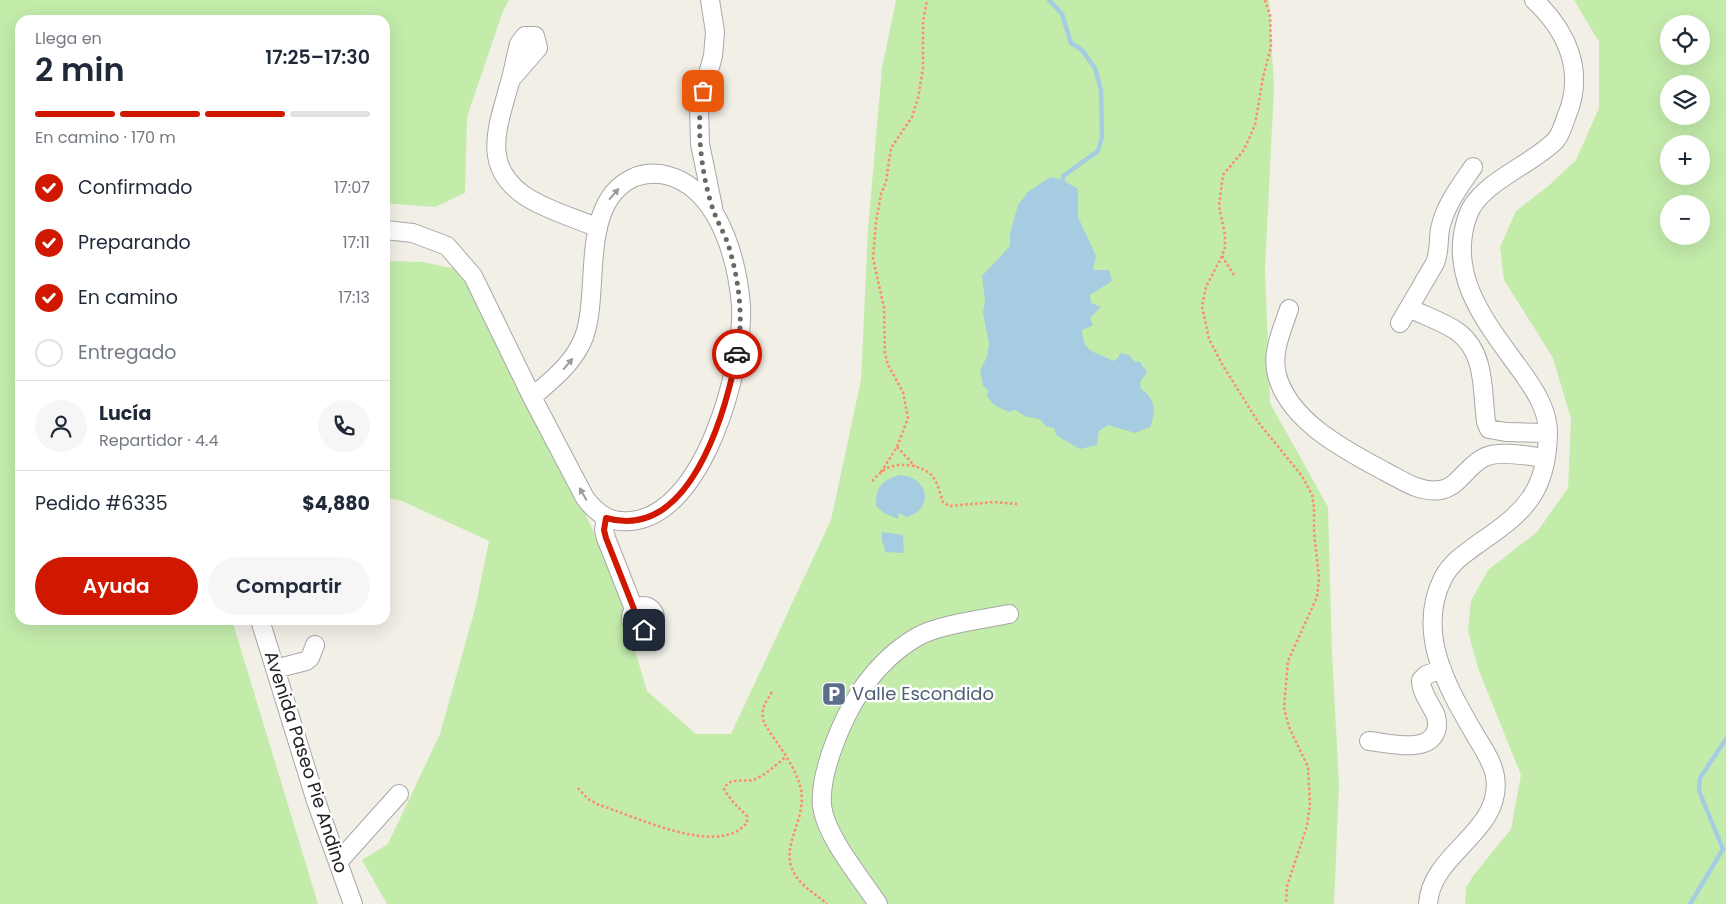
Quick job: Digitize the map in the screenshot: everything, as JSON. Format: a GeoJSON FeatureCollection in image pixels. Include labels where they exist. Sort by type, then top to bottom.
{"type":"FeatureCollection","features":[{"type":"Feature","properties":{"kind":"street"},"geometry":{"type":"LineString","coordinates":[[390,231],[413,234],[447,246],[473,276],[532,397],[591,507],[606,518],[618,521],[638,521],[659,512],[669,505],[693,475],[718,425],[735,366],[741,318],[739,292],[732,257],[714,212],[700,144],[700,106],[712,56],[715,32],[710,0]]}},
{"type":"Feature","properties":{"kind":"street"},"geometry":{"type":"LineString","coordinates":[[1428,904],[1432,882],[1444,864],[1476,832],[1493,803],[1496,778],[1486,753],[1460,709],[1433,645],[1433,604],[1444,577],[1456,560],[1507,524],[1525,508],[1537,490],[1545,458],[1548,433],[1547,418],[1535,392],[1472,298],[1466,279],[1461,251],[1467,218],[1477,199],[1486,190],[1517,170],[1558,138],[1572,104],[1575,72],[1570,48],[1556,26],[1534,0]]}},
{"type":"Feature","properties":{"kind":"street"},"geometry":{"type":"LineString","coordinates":[[512,78],[496,133],[496,152],[502,170],[513,186],[525,196],[598,228]]}},
{"type":"Feature","properties":{"kind":"street"},"geometry":{"type":"LineString","coordinates":[[1473,167],[1445,211],[1440,230],[1439,254],[1405,316],[1457,331],[1473,347],[1479,362],[1486,422],[1489,429],[1548,433]]}},
{"type":"Feature","properties":{"kind":"street"},"geometry":{"type":"LineString","coordinates":[[532,397],[568,364],[584,338],[601,215],[609,199],[620,186],[636,177],[663,174],[686,183],[700,194],[714,212]]}},
{"type":"Feature","properties":{"kind":"street"},"geometry":{"type":"LineString","coordinates":[[686,183],[699,181],[706,174]]}},
{"type":"Feature","properties":{"kind":"street"},"geometry":{"type":"LineString","coordinates":[[1289,309],[1276,350],[1276,374],[1284,393],[1323,435],[1361,459],[1418,488],[1442,490],[1455,483],[1471,465],[1485,456],[1493,454],[1545,458]]}},
{"type":"Feature","properties":{"kind":"street"},"geometry":{"type":"LineString","coordinates":[[1493,454],[1494,430]]}},
{"type":"Feature","properties":{"kind":"street"},"geometry":{"type":"LineString","coordinates":[[606,518],[604,530],[606,538],[634,609]]}},
{"type":"Feature","properties":{"kind":"street"},"geometry":{"type":"LineString","coordinates":[[878,904],[832,835],[822,806],[825,772],[839,730],[862,688],[889,657],[918,636],[953,625],[1009,614]]}},
{"type":"Feature","properties":{"kind":"street","name":"Avenida Paseo Pie Andino"},"geometry":{"type":"LineString","coordinates":[[262,625],[316,801],[353,904]]}},
{"type":"Feature","properties":{"kind":"street"},"geometry":{"type":"LineString","coordinates":[[275,669],[306,661],[310,658],[315,645]]}},
{"type":"Feature","properties":{"kind":"street"},"geometry":{"type":"LineString","coordinates":[[1369,741],[1421,746],[1434,738],[1437,718],[1421,687],[1421,680],[1426,675],[1442,669]]}},
{"type":"Feature","properties":{"kind":"street"},"geometry":{"type":"LineString","coordinates":[[339,861],[399,794]]}},
{"type":"Feature","properties":{"kind":"path"},"geometry":{"type":"LineString","coordinates":[[872,482],[881,472],[897,447],[908,418],[907,403],[888,366],[885,353],[884,308],[873,258],[881,194],[886,182],[891,148],[912,117],[918,98],[923,68],[923,22],[927,0]]}},
{"type":"Feature","properties":{"kind":"path"},"geometry":{"type":"LineString","coordinates":[[1265,0],[1270,15],[1271,47],[1262,77],[1255,125],[1244,150],[1223,175],[1219,206],[1224,235],[1222,256],[1206,287],[1202,306],[1209,339],[1222,364],[1258,422],[1302,476],[1312,495],[1314,507],[1314,532],[1319,578],[1317,597],[1288,661],[1284,708],[1289,727],[1308,767],[1310,804],[1307,826],[1287,886],[1286,904]]}},
{"type":"Feature","properties":{"kind":"path"},"geometry":{"type":"LineString","coordinates":[[1222,256],[1234,275]]}},
{"type":"Feature","properties":{"kind":"path"},"geometry":{"type":"LineString","coordinates":[[897,447],[916,467]]}},
{"type":"Feature","properties":{"kind":"path"},"geometry":{"type":"LineString","coordinates":[[881,472],[902,464],[929,472],[935,479],[943,502],[949,506],[994,502],[1017,504]]}},
{"type":"Feature","properties":{"kind":"path"},"geometry":{"type":"LineString","coordinates":[[772,692],[762,710],[764,723],[795,772],[801,790],[802,807],[800,821],[792,839],[790,864],[798,879],[827,904]]}},
{"type":"Feature","properties":{"kind":"path"},"geometry":{"type":"LineString","coordinates":[[578,788],[588,799],[599,805],[698,837],[720,836],[742,828],[747,823],[747,816],[736,807],[724,789],[726,784],[731,781],[751,780],[762,776],[786,757]]}},
{"type":"Feature","properties":{"kind":"green space"},"geometry":{"type":"Polygon","coordinates":[[[0,0],[509,0],[503,11],[467,117],[465,193],[435,207],[390,203],[390,15],[15,15],[15,625],[234,625],[318,904],[0,904],[0,0]]]}},
{"type":"Feature","properties":{"kind":"green space"},"geometry":{"type":"Polygon","coordinates":[[[896,0],[1269,0],[1274,88],[1265,269],[1270,403],[1328,507],[1332,652],[1339,785],[1334,904],[387,904],[362,860],[388,844],[440,734],[475,609],[489,541],[402,501],[390,498],[390,261],[423,262],[460,270],[516,386],[568,474],[614,579],[647,691],[696,734],[731,734],[831,520],[861,380],[868,229],[882,68],[896,0]]]}},
{"type":"Feature","properties":{"kind":"green space"},"geometry":{"type":"Polygon","coordinates":[[[1574,0],[1726,0],[1726,904],[1465,904],[1466,888],[1473,876],[1511,829],[1521,775],[1478,668],[1468,631],[1471,601],[1488,570],[1537,532],[1568,488],[1571,419],[1553,358],[1504,280],[1500,247],[1516,211],[1546,188],[1576,160],[1599,108],[1599,42],[1574,0]]]}},
{"type":"Feature","properties":{"kind":"water"},"geometry":{"type":"Polygon","coordinates":[[[1050,177],[1063,180],[1078,189],[1078,217],[1096,256],[1093,270],[1109,270],[1112,281],[1090,295],[1091,303],[1101,307],[1090,318],[1093,325],[1082,330],[1085,344],[1091,351],[1113,361],[1118,358],[1120,353],[1129,355],[1135,362],[1139,361],[1147,372],[1140,382],[1141,389],[1150,397],[1154,411],[1150,427],[1135,433],[1108,425],[1099,431],[1097,445],[1080,449],[1057,436],[1054,428],[1046,426],[1040,419],[1027,417],[1015,410],[1009,412],[994,405],[987,396],[988,390],[983,386],[980,370],[987,357],[989,344],[983,313],[985,300],[982,276],[1010,246],[1010,233],[1018,205],[1028,192],[1050,177]]]}},
{"type":"Feature","properties":{"kind":"water"},"geometry":{"type":"Polygon","coordinates":[[[899,475],[917,481],[925,494],[925,501],[916,513],[907,517],[899,513],[898,519],[884,513],[876,506],[877,494],[881,486],[884,482],[899,475]]]}},
{"type":"Feature","properties":{"kind":"water"},"geometry":{"type":"Polygon","coordinates":[[[882,532],[903,535],[904,553],[885,552],[882,532]]]}},
{"type":"Feature","properties":{"kind":"waterway"},"geometry":{"type":"LineString","coordinates":[[1049,0],[1062,14],[1071,43],[1082,50],[1095,68],[1101,90],[1102,137],[1098,151],[1063,176],[1063,180]]}},
{"type":"Feature","properties":{"kind":"waterway"},"geometry":{"type":"LineString","coordinates":[[1690,904],[1723,849],[1699,791],[1700,778],[1726,739]]}},
{"type":"Feature","properties":{"kind":"way so far"},"geometry":{"type":"LineString","coordinates":[[703,91],[700,106],[700,144],[714,212],[728,244],[739,292],[741,318],[737,354]]}},
{"type":"Feature","properties":{"kind":"place","name":"Valle Escondido"},"geometry":{"type":"Point","coordinates":[834,694]}},
{"type":"Feature","properties":{"kind":"route"},"geometry":{"type":"LineString","coordinates":[[644,630],[639,630],[635,627],[630,619],[634,609],[630,604],[606,538],[604,525],[606,518],[628,522],[638,521],[659,512],[677,497],[693,475],[718,425],[730,386],[737,354]]}}]}
